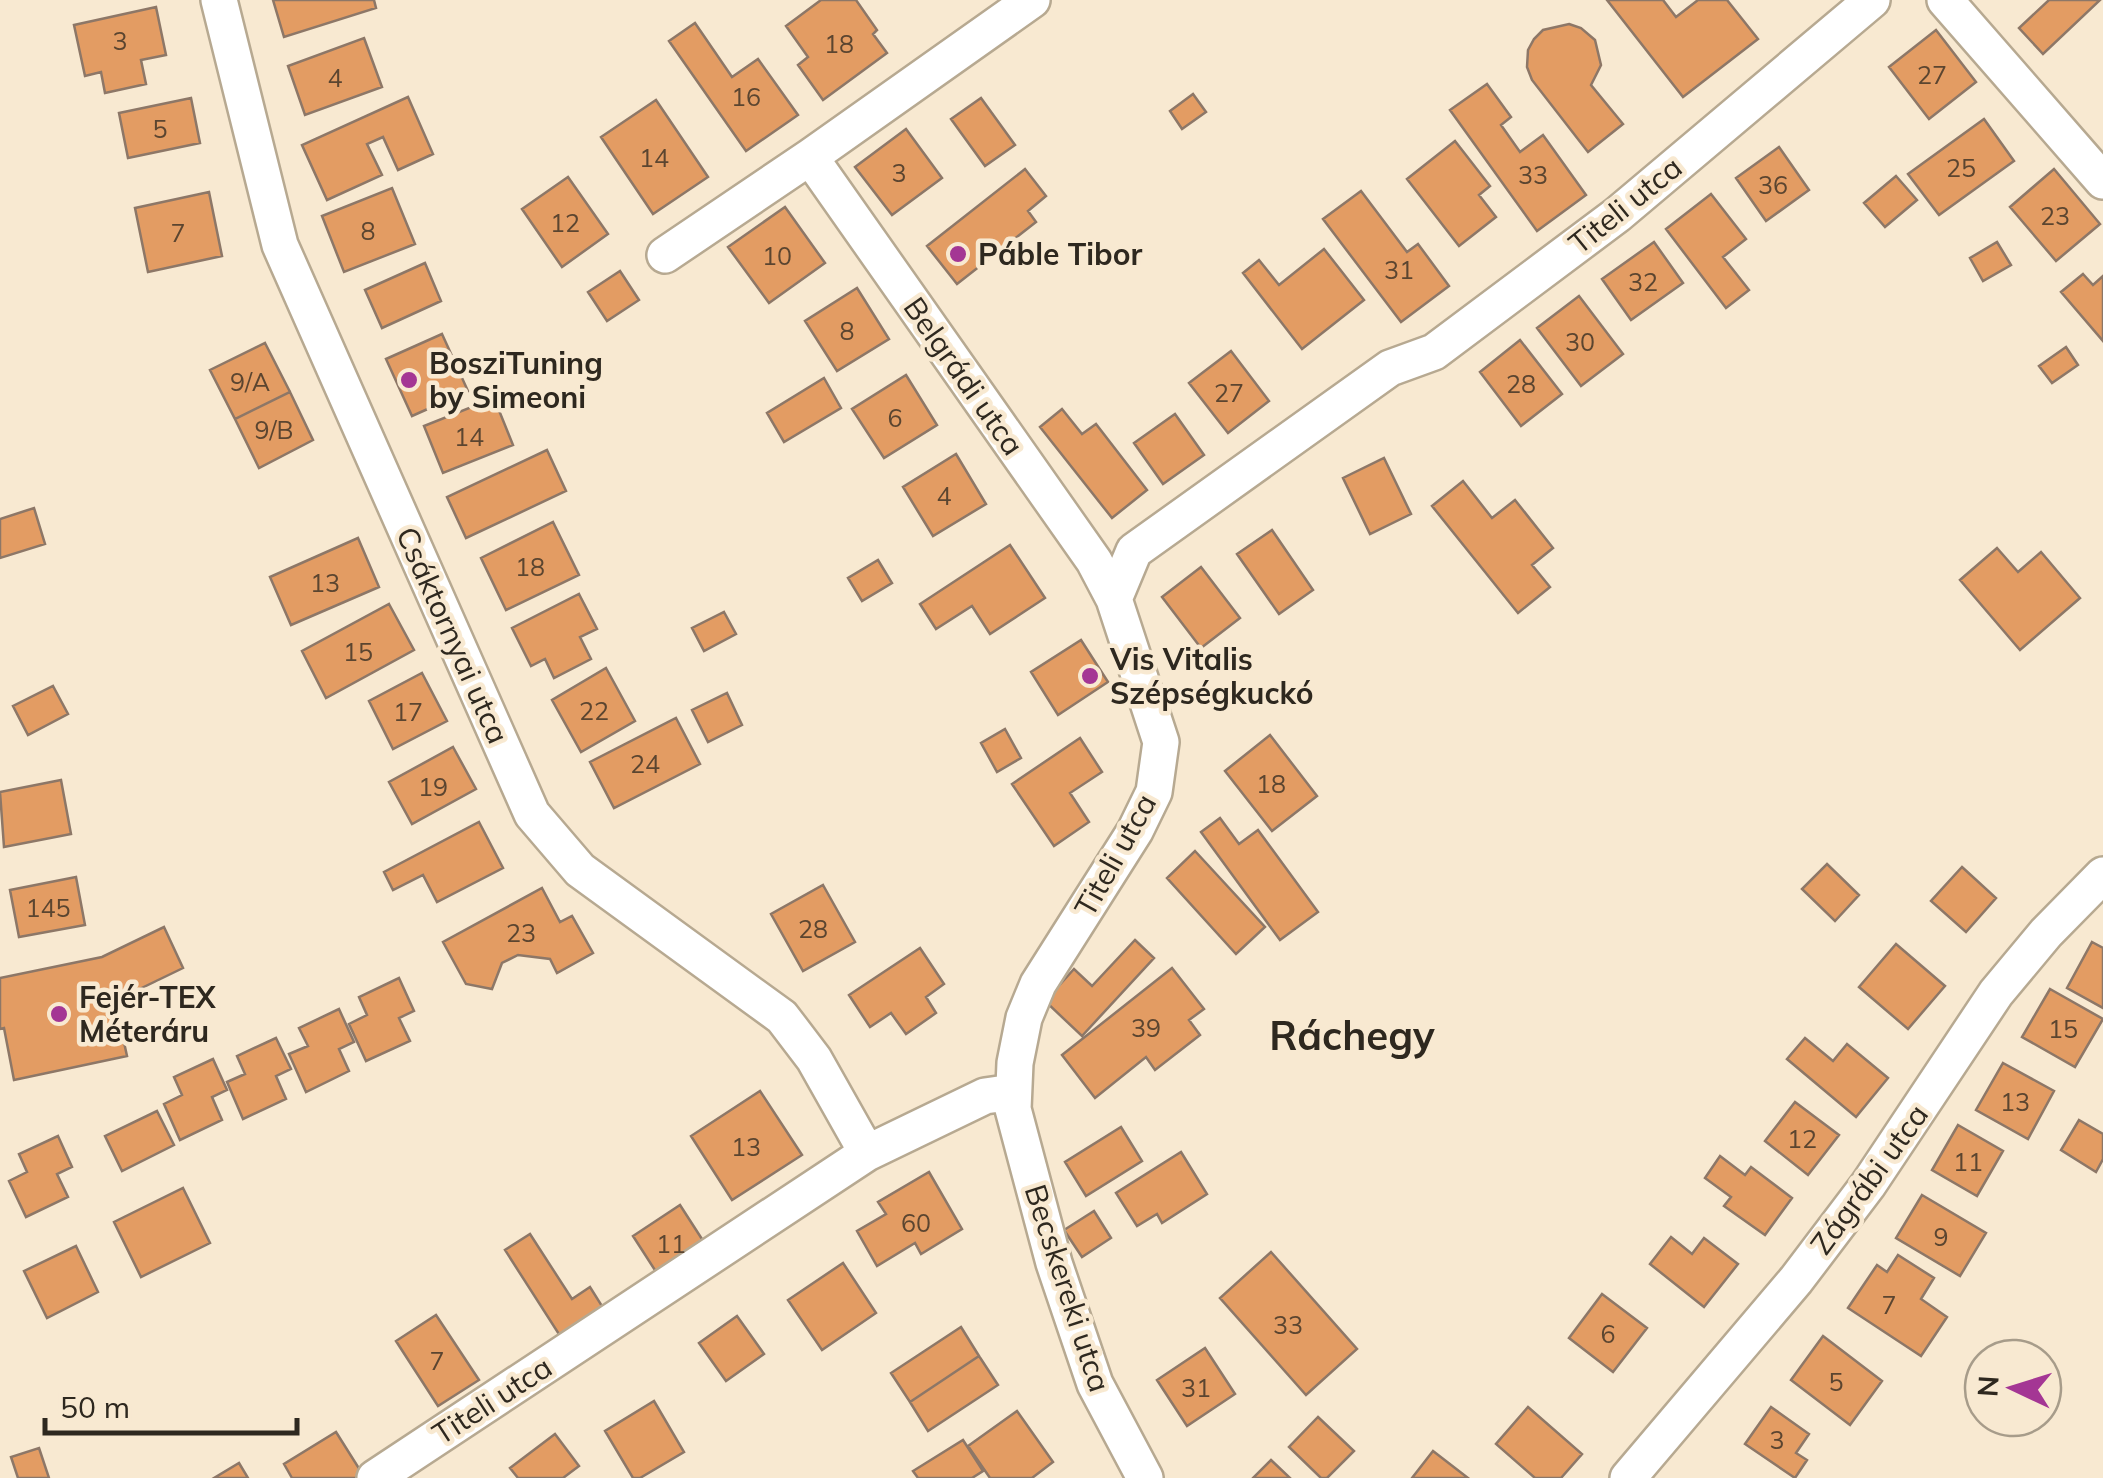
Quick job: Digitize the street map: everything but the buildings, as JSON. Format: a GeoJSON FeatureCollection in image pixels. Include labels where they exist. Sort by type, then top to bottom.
{"type":"FeatureCollection","features":[{"type":"Feature","properties":{"kind":"street","name":"Csáktornyai utca"},"geometry":{"type":"LineString","coordinates":[[218,0],[280,245],[532,814],[580,870],[782,1017],[814,1059],[867,1153]]}},
{"type":"Feature","properties":{"kind":"street"},"geometry":{"type":"LineString","coordinates":[[665,255],[1032,0]]}},
{"type":"Feature","properties":{"kind":"street","name":"Titeli utca"},"geometry":{"type":"LineString","coordinates":[[375,1478],[867,1153],[985,1096],[1013,1092],[1024,1018],[1038,984],[1136,832],[1154,792],[1162,742],[1114,599],[1134,551],[1390,368],[1434,352],[1618,215],[1872,0]]}},
{"type":"Feature","properties":{"kind":"street"},"geometry":{"type":"LineString","coordinates":[[1945,0],[2103,181]]}},
{"type":"Feature","properties":{"kind":"street","name":"Belgrádi utca"},"geometry":{"type":"LineString","coordinates":[[810,157],[1094,561],[1114,599]]}},
{"type":"Feature","properties":{"kind":"street","name":"Zágrábi utca"},"geometry":{"type":"LineString","coordinates":[[1628,1478],[1796,1280],[1868,1185],[1996,993],[2046,933],[2103,875]]}},
{"type":"Feature","properties":{"kind":"street","name":"Becskereki utca"},"geometry":{"type":"LineString","coordinates":[[1013,1092],[1013,1109],[1054,1264],[1094,1384],[1145,1478]]}},
{"type":"Feature","properties":{"kind":"place","name":"Páble Tibor"},"geometry":{"type":"Point","coordinates":[958,254]}},
{"type":"Feature","properties":{"kind":"place","name":"BosziTuning by Simeoni"},"geometry":{"type":"Point","coordinates":[409,380]}},
{"type":"Feature","properties":{"kind":"place","name":"Vis Vitalis Szépségkuckó"},"geometry":{"type":"Point","coordinates":[1090,676]}},
{"type":"Feature","properties":{"kind":"place","name":"Fejér-TEX Méteráru"},"geometry":{"type":"Point","coordinates":[59,1014]}},
{"type":"Feature","properties":{"kind":"district","name":"Ráchegy"},"geometry":{"type":"Point","coordinates":[1352,1035]}}]}
